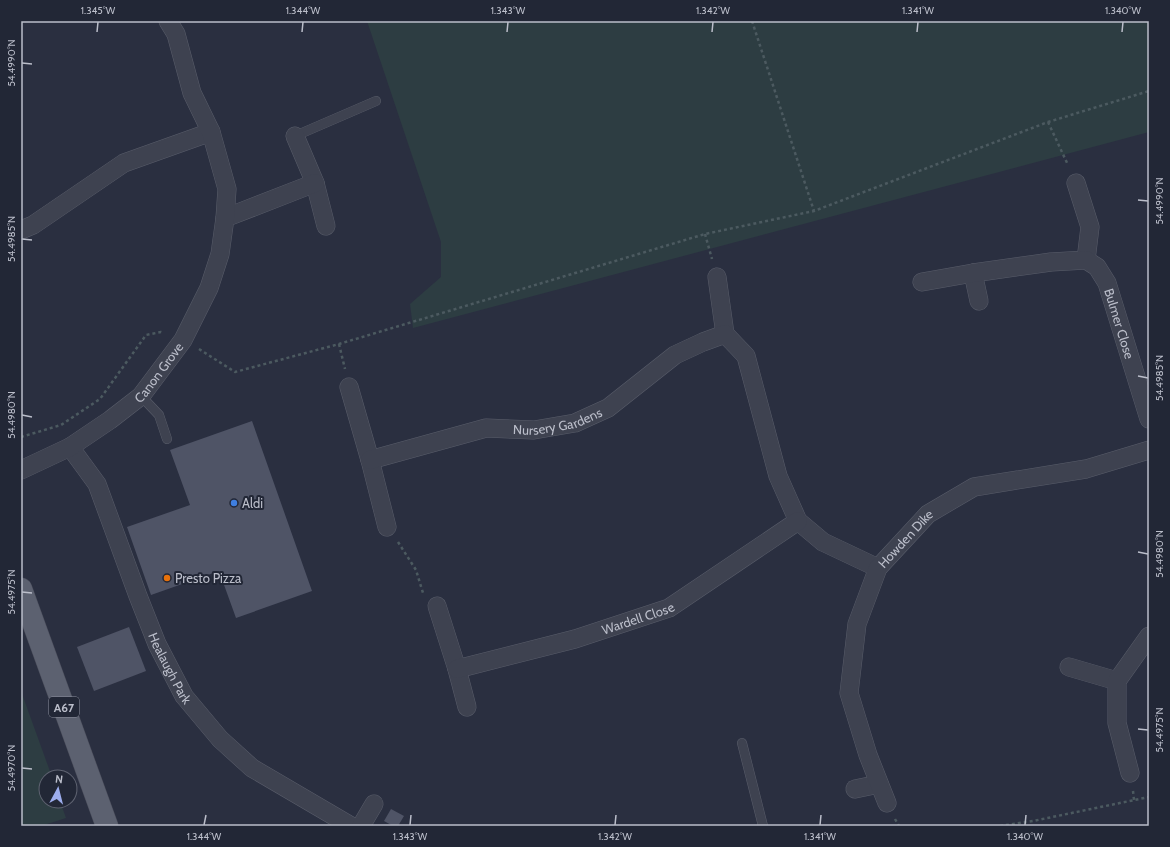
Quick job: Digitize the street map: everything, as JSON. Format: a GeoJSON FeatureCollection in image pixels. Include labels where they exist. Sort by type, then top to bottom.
{"type":"FeatureCollection","features":[{"type":"Feature","properties":{"kind":"main road","name":"A67"},"geometry":{"type":"LineString","coordinates":[[21,589],[107,826]]}},
{"type":"Feature","properties":{"kind":"street","name":"Canon Grove"},"geometry":{"type":"LineString","coordinates":[[21,470],[70,447],[110,420],[141,396],[183,340],[209,288],[218,261],[225,218],[227,189],[210,132],[192,93],[176,34],[168,21]]}},
{"type":"Feature","properties":{"kind":"street"},"geometry":{"type":"LineString","coordinates":[[21,230],[33,225],[124,163],[210,132]]}},
{"type":"Feature","properties":{"kind":"street"},"geometry":{"type":"LineString","coordinates":[[295,136],[315,183],[326,226]]}},
{"type":"Feature","properties":{"kind":"street"},"geometry":{"type":"LineString","coordinates":[[225,218],[315,183]]}},
{"type":"Feature","properties":{"kind":"street"},"geometry":{"type":"LineString","coordinates":[[922,282],[1051,262],[1086,260],[1090,227],[1076,183]]}},
{"type":"Feature","properties":{"kind":"street","name":"Bulmer Close"},"geometry":{"type":"LineString","coordinates":[[1086,260],[1097,267],[1107,283],[1149,418]]}},
{"type":"Feature","properties":{"kind":"street"},"geometry":{"type":"LineString","coordinates":[[973,273],[979,301]]}},
{"type":"Feature","properties":{"kind":"street"},"geometry":{"type":"LineString","coordinates":[[717,277],[725,334],[746,356],[778,476],[798,521],[823,542],[878,568]]}},
{"type":"Feature","properties":{"kind":"street","name":"Nursery Gardens"},"geometry":{"type":"LineString","coordinates":[[370,460],[486,428],[534,430],[575,423],[608,408],[674,355],[725,334]]}},
{"type":"Feature","properties":{"kind":"street"},"geometry":{"type":"LineString","coordinates":[[349,387],[388,527]]}},
{"type":"Feature","properties":{"kind":"street","name":"Healaugh Park"},"geometry":{"type":"LineString","coordinates":[[70,447],[97,484],[157,644],[184,696],[220,739],[252,768],[350,826]]}},
{"type":"Feature","properties":{"kind":"street","name":"Howden Dike"},"geometry":{"type":"LineString","coordinates":[[887,803],[868,755],[849,693],[858,624],[878,568],[928,514],[974,486],[1086,469],[1149,450]]}},
{"type":"Feature","properties":{"kind":"street","name":"Wardell Close"},"geometry":{"type":"LineString","coordinates":[[457,669],[575,639],[669,608],[798,521]]}},
{"type":"Feature","properties":{"kind":"street"},"geometry":{"type":"LineString","coordinates":[[437,606],[457,669],[467,707]]}},
{"type":"Feature","properties":{"kind":"street"},"geometry":{"type":"LineString","coordinates":[[1130,773],[1117,723],[1118,681],[1149,636]]}},
{"type":"Feature","properties":{"kind":"street"},"geometry":{"type":"LineString","coordinates":[[1069,667],[1118,681]]}},
{"type":"Feature","properties":{"kind":"street"},"geometry":{"type":"LineString","coordinates":[[855,789],[879,784]]}},
{"type":"Feature","properties":{"kind":"street"},"geometry":{"type":"LineString","coordinates":[[361,826],[374,804]]}},
{"type":"Feature","properties":{"kind":"lane"},"geometry":{"type":"LineString","coordinates":[[295,136],[376,101]]}},
{"type":"Feature","properties":{"kind":"lane"},"geometry":{"type":"LineString","coordinates":[[141,396],[158,415],[167,439]]}},
{"type":"Feature","properties":{"kind":"lane"},"geometry":{"type":"LineString","coordinates":[[742,743],[763,826]]}},
{"type":"Feature","properties":{"kind":"path"},"geometry":{"type":"LineString","coordinates":[[752,21],[814,211]]}},
{"type":"Feature","properties":{"kind":"path"},"geometry":{"type":"LineString","coordinates":[[21,437],[61,424],[100,399],[146,336],[161,332],[183,340],[235,372],[339,344],[705,234],[814,211],[1048,122],[1149,91]]}},
{"type":"Feature","properties":{"kind":"path"},"geometry":{"type":"LineString","coordinates":[[1048,122],[1076,183]]}},
{"type":"Feature","properties":{"kind":"path"},"geometry":{"type":"LineString","coordinates":[[705,234],[717,277]]}},
{"type":"Feature","properties":{"kind":"path"},"geometry":{"type":"LineString","coordinates":[[339,344],[349,387]]}},
{"type":"Feature","properties":{"kind":"path"},"geometry":{"type":"LineString","coordinates":[[388,527],[416,570],[426,603],[437,606]]}},
{"type":"Feature","properties":{"kind":"path"},"geometry":{"type":"LineString","coordinates":[[1000,826],[1033,821],[1149,797]]}},
{"type":"Feature","properties":{"kind":"shaded area"},"geometry":{"type":"Polygon","coordinates":[[[367,21],[1149,21],[1149,132],[413,328],[410,304],[441,277],[441,242],[367,21]]]}},
{"type":"Feature","properties":{"kind":"shaded area"},"geometry":{"type":"Polygon","coordinates":[[[21,691],[49,769],[38,769],[38,809],[63,809],[66,818],[41,826],[21,826],[21,691]]]}},
{"type":"Feature","properties":{"kind":"building"},"geometry":{"type":"Polygon","coordinates":[[[252,421],[312,591],[236,618],[219,571],[151,595],[127,527],[190,505],[170,450],[252,421]]]}},
{"type":"Feature","properties":{"kind":"building"},"geometry":{"type":"Polygon","coordinates":[[[129,627],[146,671],[94,691],[77,647],[129,627]]]}},
{"type":"Feature","properties":{"kind":"building"},"geometry":{"type":"Polygon","coordinates":[[[391,809],[404,816],[398,826],[393,826],[384,821],[391,809]]]}},
{"type":"Feature","properties":{"kind":"place","name":"Aldi"},"geometry":{"type":"Point","coordinates":[234,503]}},
{"type":"Feature","properties":{"kind":"place","name":"Presto Pizza"},"geometry":{"type":"Point","coordinates":[167,578]}}]}
